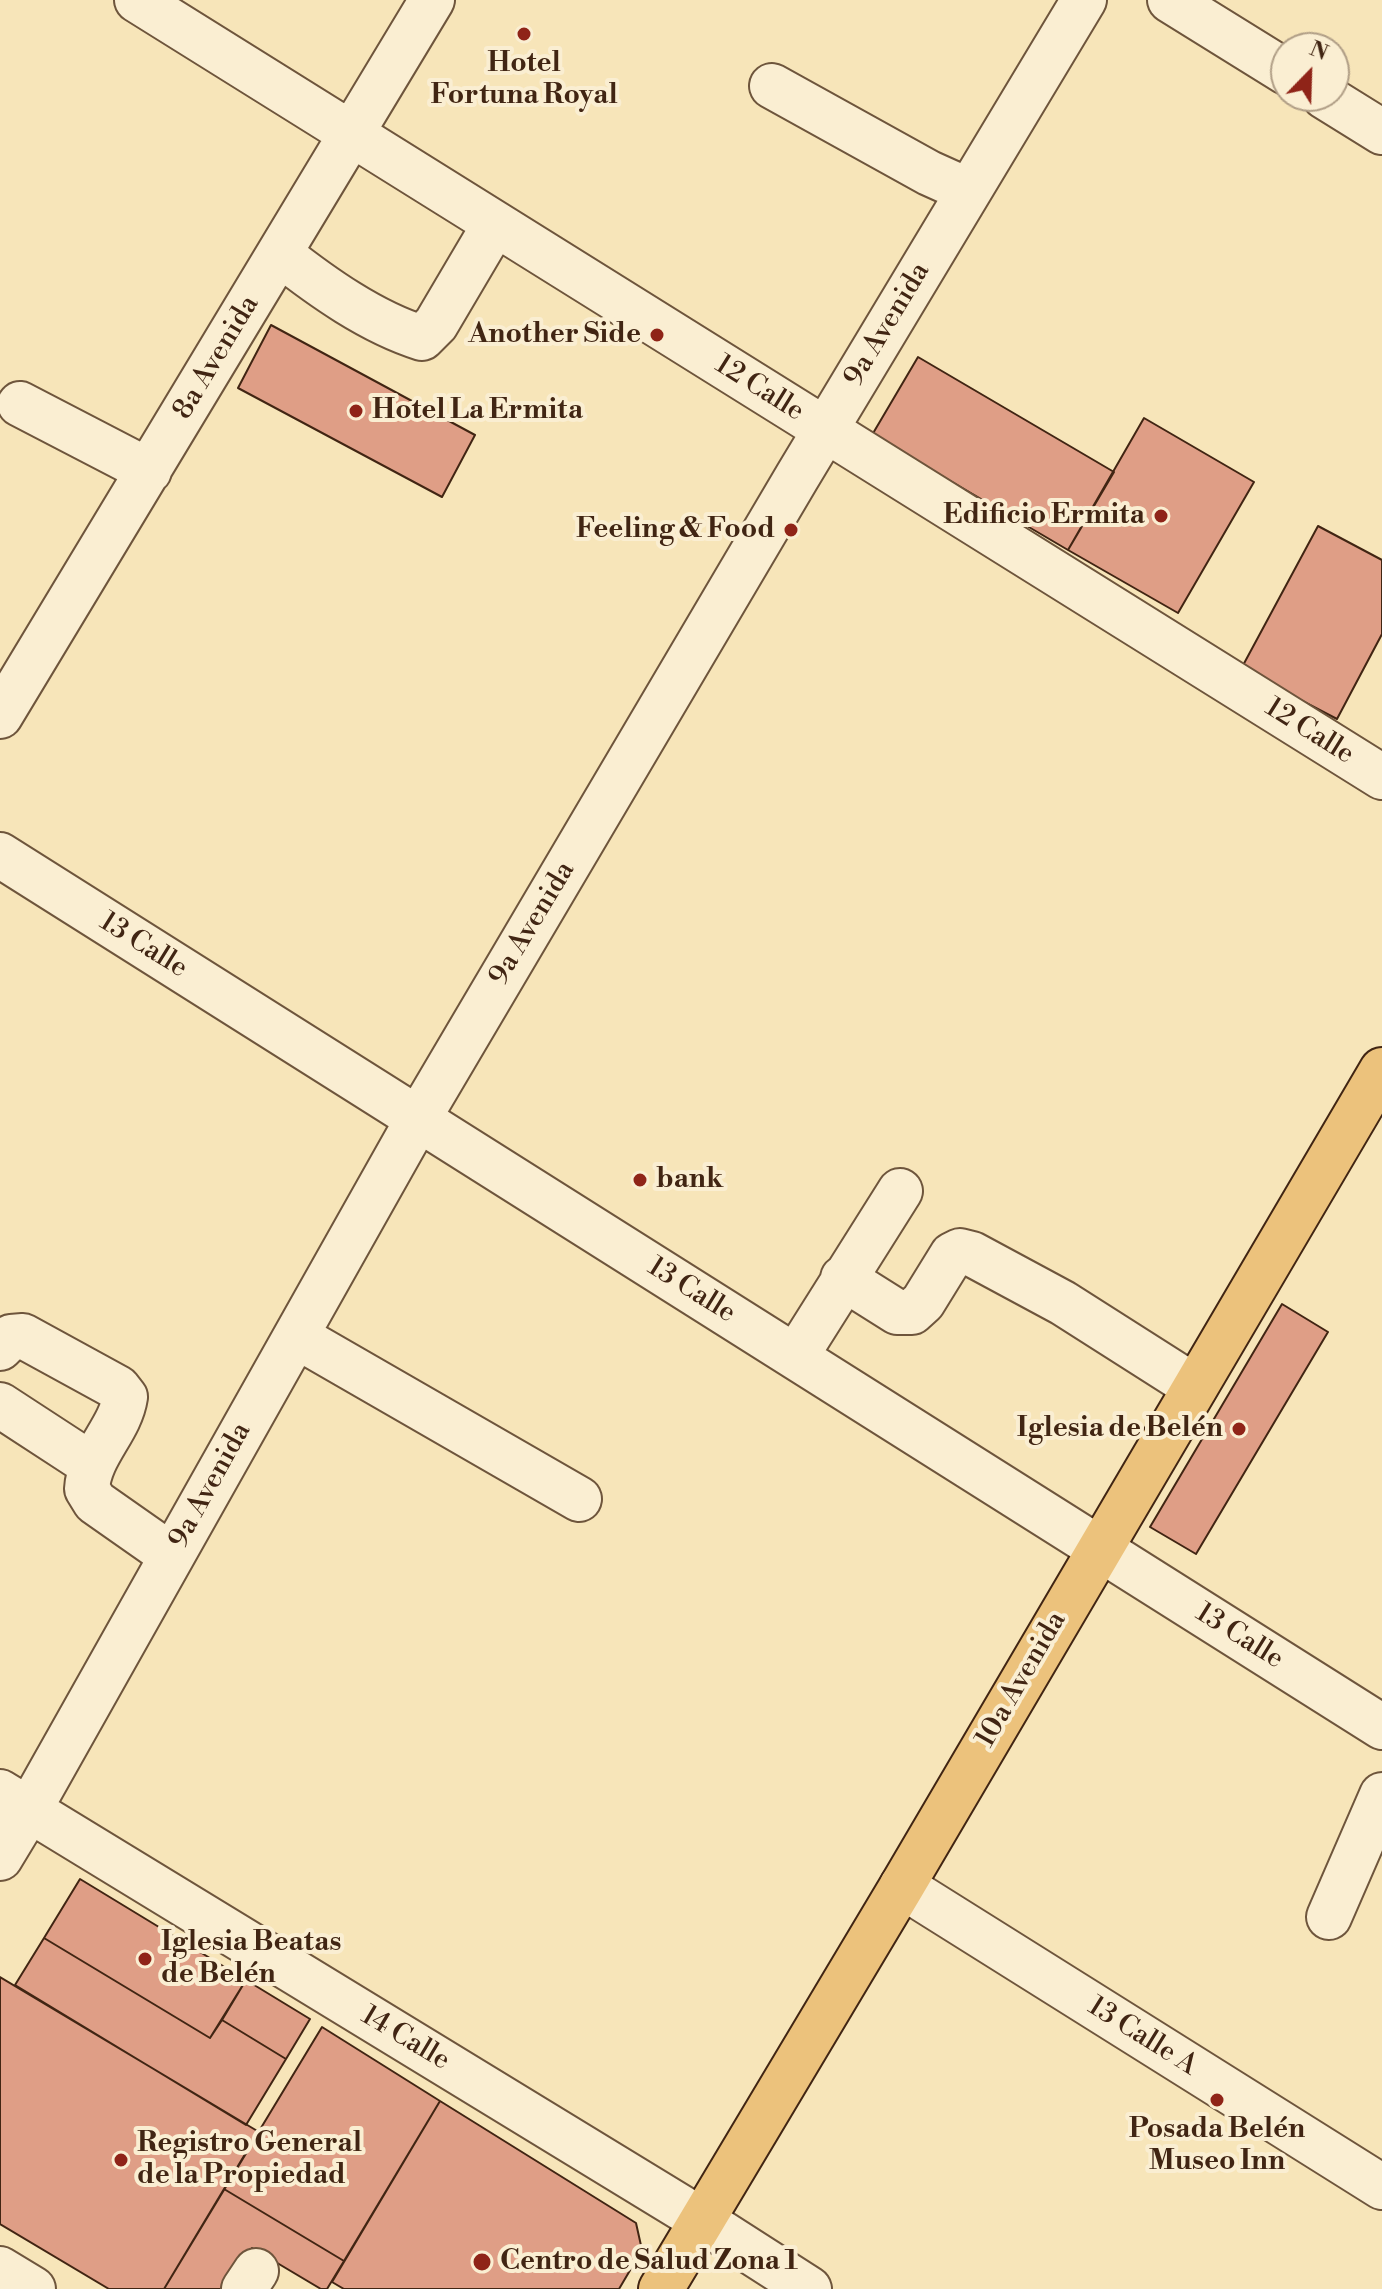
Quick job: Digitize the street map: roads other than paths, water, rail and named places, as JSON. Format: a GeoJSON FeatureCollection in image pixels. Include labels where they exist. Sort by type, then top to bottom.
{"type":"FeatureCollection","features":[{"type":"Feature","properties":{"kind":"main road","name":"10a Avenida"},"geometry":{"type":"LineString","coordinates":[[661,2289],[1382,1070]]}},
{"type":"Feature","properties":{"kind":"street","name":"12 Calle"},"geometry":{"type":"LineString","coordinates":[[137,0],[1382,777]]}},
{"type":"Feature","properties":{"kind":"street","name":"8a Avenida"},"geometry":{"type":"LineString","coordinates":[[0,716],[432,0]]}},
{"type":"Feature","properties":{"kind":"street","name":"9a Avenida"},"geometry":{"type":"LineString","coordinates":[[0,1858],[15,1801],[172,1556],[418,1119],[825,430],[1084,0]]}},
{"type":"Feature","properties":{"kind":"street"},"geometry":{"type":"LineString","coordinates":[[1170,0],[1270,62]]}},
{"type":"Feature","properties":{"kind":"street"},"geometry":{"type":"LineString","coordinates":[[772,86],[929,173],[969,191]]}},
{"type":"Feature","properties":{"kind":"street"},"geometry":{"type":"LineString","coordinates":[[1350,112],[1382,132]]}},
{"type":"Feature","properties":{"kind":"street"},"geometry":{"type":"LineString","coordinates":[[280,254],[337,295],[404,332],[422,338],[436,324],[495,224]]}},
{"type":"Feature","properties":{"kind":"street"},"geometry":{"type":"LineString","coordinates":[[20,404],[149,471]]}},
{"type":"Feature","properties":{"kind":"street","name":"13 Calle"},"geometry":{"type":"LineString","coordinates":[[0,855],[1382,1727]]}},
{"type":"Feature","properties":{"kind":"street"},"geometry":{"type":"LineString","coordinates":[[796,1356],[900,1191]]}},
{"type":"Feature","properties":{"kind":"street"},"geometry":{"type":"LineString","coordinates":[[843,1278],[897,1312],[912,1312],[923,1302],[952,1255],[960,1251],[972,1254],[1063,1303],[1195,1387]]}},
{"type":"Feature","properties":{"kind":"street"},"geometry":{"type":"LineString","coordinates":[[0,1348],[11,1337],[23,1336],[118,1388],[125,1397],[123,1409],[92,1465],[87,1489],[95,1502],[172,1556]]}},
{"type":"Feature","properties":{"kind":"street"},"geometry":{"type":"LineString","coordinates":[[296,1336],[579,1499]]}},
{"type":"Feature","properties":{"kind":"street"},"geometry":{"type":"LineString","coordinates":[[0,1405],[92,1465]]}},
{"type":"Feature","properties":{"kind":"street"},"geometry":{"type":"LineString","coordinates":[[1329,1917],[1382,1795]]}},
{"type":"Feature","properties":{"kind":"street","name":"14 Calle"},"geometry":{"type":"LineString","coordinates":[[15,1801],[703,2221],[809,2289]]}},
{"type":"Feature","properties":{"kind":"street","name":"13 Calle A"},"geometry":{"type":"LineString","coordinates":[[902,1886],[1382,2187]]}},
{"type":"Feature","properties":{"kind":"street"},"geometry":{"type":"LineString","coordinates":[[0,2269],[33,2289]]}},
{"type":"Feature","properties":{"kind":"place","name":"Hotel Fortuna Royal"},"geometry":{"type":"Point","coordinates":[524,34]}},
{"type":"Feature","properties":{"kind":"place","name":"Another Side"},"geometry":{"type":"Point","coordinates":[657,335]}},
{"type":"Feature","properties":{"kind":"place","name":"Hotel La Ermita"},"geometry":{"type":"Point","coordinates":[356,411]}},
{"type":"Feature","properties":{"kind":"place","name":"Edificio Ermita"},"geometry":{"type":"Point","coordinates":[1161,516]}},
{"type":"Feature","properties":{"kind":"place","name":"Feeling & Food"},"geometry":{"type":"Point","coordinates":[791,530]}},
{"type":"Feature","properties":{"kind":"place","name":"bank"},"geometry":{"type":"Point","coordinates":[640,1180]}},
{"type":"Feature","properties":{"kind":"place","name":"Iglesia de Belén"},"geometry":{"type":"Point","coordinates":[1239,1429]}},
{"type":"Feature","properties":{"kind":"place","name":"Iglesia Beatas de Belén"},"geometry":{"type":"Point","coordinates":[145,1959]}},
{"type":"Feature","properties":{"kind":"place","name":"Posada Belén Museo Inn"},"geometry":{"type":"Point","coordinates":[1217,2100]}},
{"type":"Feature","properties":{"kind":"place","name":"Registro General de la Propiedad"},"geometry":{"type":"Point","coordinates":[121,2160]}},
{"type":"Feature","properties":{"kind":"place","name":"Centro de Salud Zona 1"},"geometry":{"type":"Point","coordinates":[482,2262]}}]}
